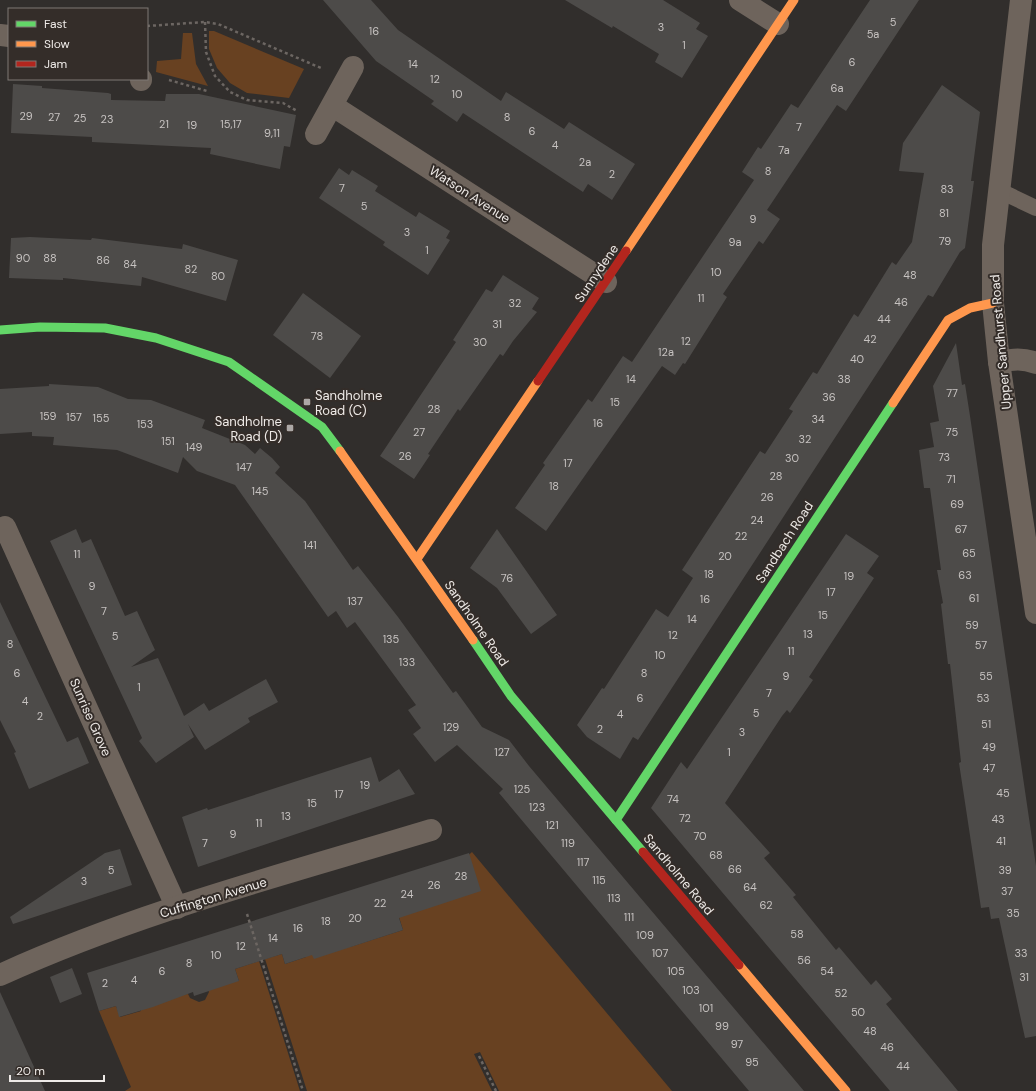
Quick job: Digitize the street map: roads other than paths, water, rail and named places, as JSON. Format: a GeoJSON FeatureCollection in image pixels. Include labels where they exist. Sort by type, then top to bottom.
{"type":"FeatureCollection","features":[{"type":"Feature","properties":{"kind":"street"},"geometry":{"type":"LineString","coordinates":[[740,0],[778,24]]}},
{"type":"Feature","properties":{"kind":"street","name":"Sunnydene"},"geometry":{"type":"LineString","coordinates":[[417,560],[606,282],[794,0]]}},
{"type":"Feature","properties":{"kind":"street","name":"Upper Sandhurst Road"},"geometry":{"type":"LineString","coordinates":[[1021,0],[998,190],[993,245],[994,303],[999,362],[1036,613]]}},
{"type":"Feature","properties":{"kind":"street"},"geometry":{"type":"LineString","coordinates":[[319,130],[350,73]]}},
{"type":"Feature","properties":{"kind":"street","name":"Watson Avenue"},"geometry":{"type":"LineString","coordinates":[[333,106],[606,282]]}},
{"type":"Feature","properties":{"kind":"street","name":"Sandbach Road"},"geometry":{"type":"LineString","coordinates":[[616,820],[948,320],[970,308],[994,303]]}},
{"type":"Feature","properties":{"kind":"street","name":"Sandholme Road"},"geometry":{"type":"LineString","coordinates":[[0,330],[40,327],[105,328],[156,338],[229,362],[322,427],[417,560],[511,696],[846,1091]]}},
{"type":"Feature","properties":{"kind":"street"},"geometry":{"type":"LineString","coordinates":[[999,362],[1016,358],[1036,363]]}},
{"type":"Feature","properties":{"kind":"street","name":"Sunrise Grove"},"geometry":{"type":"LineString","coordinates":[[5,527],[177,908]]}},
{"type":"Feature","properties":{"kind":"street","name":"Cuffington Avenue"},"geometry":{"type":"LineString","coordinates":[[0,975],[56,950],[177,908],[431,830]]}},
{"type":"Feature","properties":{"kind":"lane"},"geometry":{"type":"LineString","coordinates":[[998,190],[1036,208]]}},
{"type":"Feature","properties":{"kind":"place","name":"Sandholme Road (C)"},"geometry":{"type":"Point","coordinates":[307,402]}},
{"type":"Feature","properties":{"kind":"place","name":"Sandholme Road (D)"},"geometry":{"type":"Point","coordinates":[290,428]}}]}
